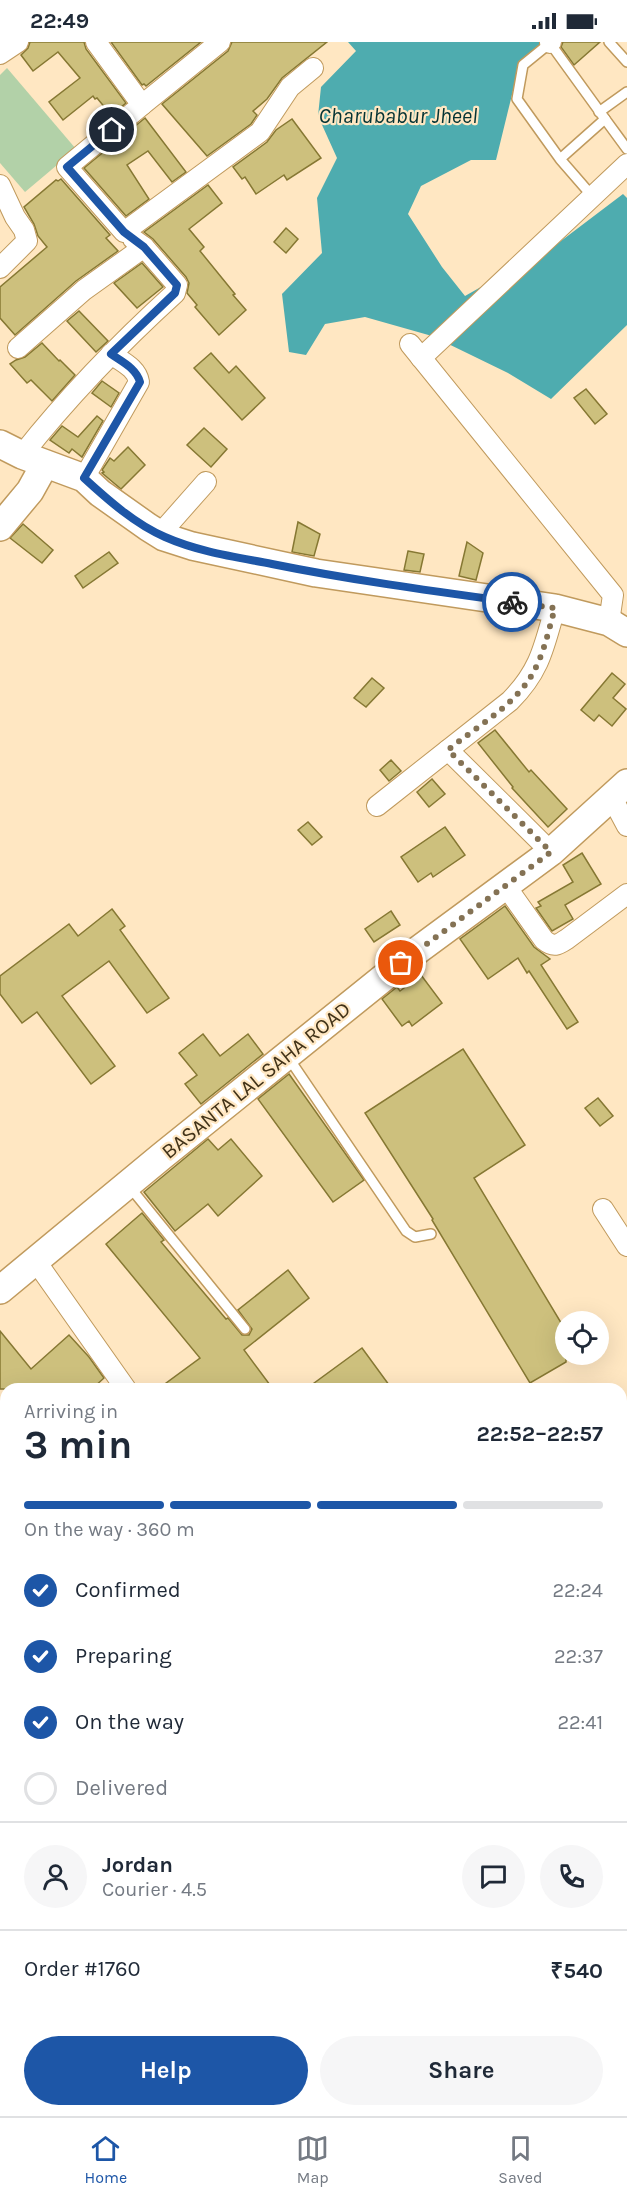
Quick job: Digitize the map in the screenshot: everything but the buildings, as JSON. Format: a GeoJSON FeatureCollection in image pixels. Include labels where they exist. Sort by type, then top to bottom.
{"type":"FeatureCollection","features":[{"type":"Feature","properties":{"kind":"main road"},"geometry":{"type":"LineString","coordinates":[[22,454],[84,478],[125,512],[159,534],[192,546],[315,573],[555,608],[618,628]]}},
{"type":"Feature","properties":{"kind":"main road"},"geometry":{"type":"LineString","coordinates":[[0,527],[30,491],[22,454]]}},
{"type":"Feature","properties":{"kind":"main road","name":"BASANTA LAL SAHA ROAD"},"geometry":{"type":"LineString","coordinates":[[0,1290],[286,1055],[418,950],[551,852],[619,790]]}},
{"type":"Feature","properties":{"kind":"street"},"geometry":{"type":"LineString","coordinates":[[0,54],[18,42]]}},
{"type":"Feature","properties":{"kind":"street"},"geometry":{"type":"LineString","coordinates":[[96,42],[142,105]]}},
{"type":"Feature","properties":{"kind":"street"},"geometry":{"type":"LineString","coordinates":[[22,454],[59,409],[111,354],[175,293],[177,285],[144,247],[124,232],[67,167],[219,42]]}},
{"type":"Feature","properties":{"kind":"street"},"geometry":{"type":"LineString","coordinates":[[124,232],[260,132],[291,87],[313,68]]}},
{"type":"Feature","properties":{"kind":"street"},"geometry":{"type":"LineString","coordinates":[[618,628],[613,595],[415,351],[627,165]]}},
{"type":"Feature","properties":{"kind":"street"},"geometry":{"type":"LineString","coordinates":[[0,185],[27,240],[0,268]]}},
{"type":"Feature","properties":{"kind":"street"},"geometry":{"type":"LineString","coordinates":[[18,348],[84,290],[144,247]]}},
{"type":"Feature","properties":{"kind":"street"},"geometry":{"type":"LineString","coordinates":[[84,478],[140,382],[133,369],[111,354]]}},
{"type":"Feature","properties":{"kind":"street"},"geometry":{"type":"LineString","coordinates":[[159,534],[206,482]]}},
{"type":"Feature","properties":{"kind":"street"},"geometry":{"type":"LineString","coordinates":[[376,806],[510,701],[523,688],[535,671],[542,655],[555,608]]}},
{"type":"Feature","properties":{"kind":"street"},"geometry":{"type":"LineString","coordinates":[[448,750],[551,852]]}},
{"type":"Feature","properties":{"kind":"street"},"geometry":{"type":"LineString","coordinates":[[619,790],[627,826]]}},
{"type":"Feature","properties":{"kind":"street"},"geometry":{"type":"LineString","coordinates":[[505,885],[544,940],[550,945],[557,945],[567,939],[627,894]]}},
{"type":"Feature","properties":{"kind":"street"},"geometry":{"type":"LineString","coordinates":[[603,1209],[627,1246]]}},
{"type":"Feature","properties":{"kind":"street"},"geometry":{"type":"LineString","coordinates":[[35,1260],[122,1383]]}},
{"type":"Feature","properties":{"kind":"lane"},"geometry":{"type":"LineString","coordinates":[[593,197],[560,159],[517,99],[523,65],[551,42],[627,149]]}},
{"type":"Feature","properties":{"kind":"lane"},"geometry":{"type":"LineString","coordinates":[[609,42],[627,62]]}},
{"type":"Feature","properties":{"kind":"lane"},"geometry":{"type":"LineString","coordinates":[[560,159],[627,92]]}},
{"type":"Feature","properties":{"kind":"lane"},"geometry":{"type":"LineString","coordinates":[[286,1055],[406,1231],[415,1237],[431,1234]]}},
{"type":"Feature","properties":{"kind":"lane"},"geometry":{"type":"LineString","coordinates":[[128,1184],[245,1329]]}},
{"type":"Feature","properties":{"kind":"green space"},"geometry":{"type":"Polygon","coordinates":[[[7,68],[76,149],[25,192],[0,163],[0,75],[7,68]]]}},
{"type":"Feature","properties":{"kind":"water","name":"Charubabur Jheel"},"geometry":{"type":"Polygon","coordinates":[[[348,42],[546,42],[520,62],[496,160],[471,160],[421,186],[408,214],[442,267],[465,296],[557,244],[623,194],[627,198],[627,325],[551,399],[508,373],[432,336],[365,317],[325,324],[306,355],[289,352],[282,294],[322,253],[317,198],[337,158],[318,116],[321,87],[356,51],[348,42]]]}},
{"type":"Feature","properties":{"kind":"way so far"},"geometry":{"type":"LineString","coordinates":[[401,963],[551,852],[448,750],[523,688],[535,671],[542,655],[555,608],[512,602]]}},
{"type":"Feature","properties":{"kind":"route"},"geometry":{"type":"LineString","coordinates":[[112,130],[67,167],[124,232],[144,247],[177,285],[175,293],[111,354],[133,369],[140,382],[84,478],[100,493],[148,527],[164,537],[192,546],[315,573],[512,602]]}}]}
